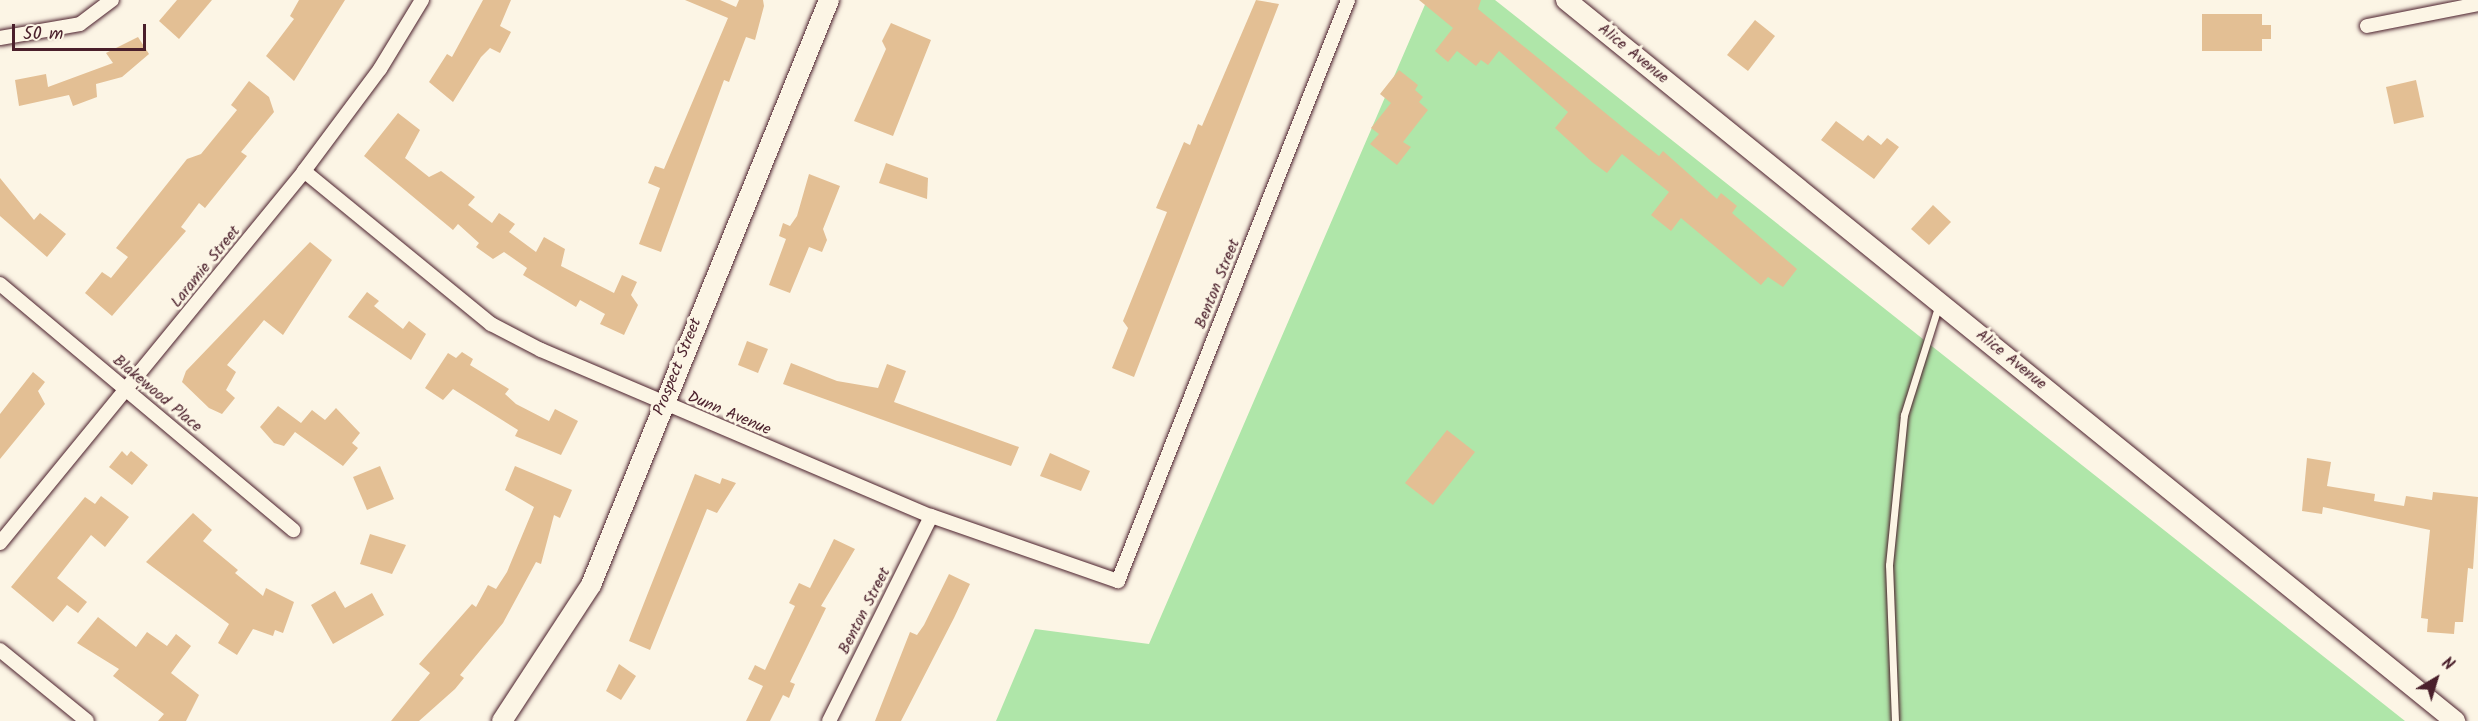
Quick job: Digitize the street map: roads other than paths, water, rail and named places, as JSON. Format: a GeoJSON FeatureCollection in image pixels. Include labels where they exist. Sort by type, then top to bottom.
{"type":"FeatureCollection","features":[{"type":"Feature","properties":{"kind":"street"},"geometry":{"type":"LineString","coordinates":[[0,38],[80,24],[112,0]]}},
{"type":"Feature","properties":{"kind":"street","name":"Laramie Street"},"geometry":{"type":"LineString","coordinates":[[0,543],[128,390],[304,171],[380,69],[422,0]]}},
{"type":"Feature","properties":{"kind":"street","name":"Prospect Street"},"geometry":{"type":"LineString","coordinates":[[502,721],[591,585],[663,404],[830,0]]}},
{"type":"Feature","properties":{"kind":"street","name":"Benton Street"},"geometry":{"type":"LineString","coordinates":[[1118,581],[1348,0]]}},
{"type":"Feature","properties":{"kind":"street","name":"Alice Avenue"},"geometry":{"type":"LineString","coordinates":[[1566,0],[2455,721]]}},
{"type":"Feature","properties":{"kind":"street"},"geometry":{"type":"LineString","coordinates":[[2367,26],[2478,4]]}},
{"type":"Feature","properties":{"kind":"street","name":"Dunn Avenue"},"geometry":{"type":"LineString","coordinates":[[304,171],[490,324],[663,404],[931,516],[1118,581]]}},
{"type":"Feature","properties":{"kind":"street","name":"Blakewood Place"},"geometry":{"type":"LineString","coordinates":[[0,284],[293,530]]}},
{"type":"Feature","properties":{"kind":"street","name":"Benton Street"},"geometry":{"type":"LineString","coordinates":[[829,721],[931,516]]}},
{"type":"Feature","properties":{"kind":"street"},"geometry":{"type":"LineString","coordinates":[[0,650],[87,721]]}},
{"type":"Feature","properties":{"kind":"lane"},"geometry":{"type":"LineString","coordinates":[[1895,721],[1889,565],[1904,415],[1940,302]]}}]}
